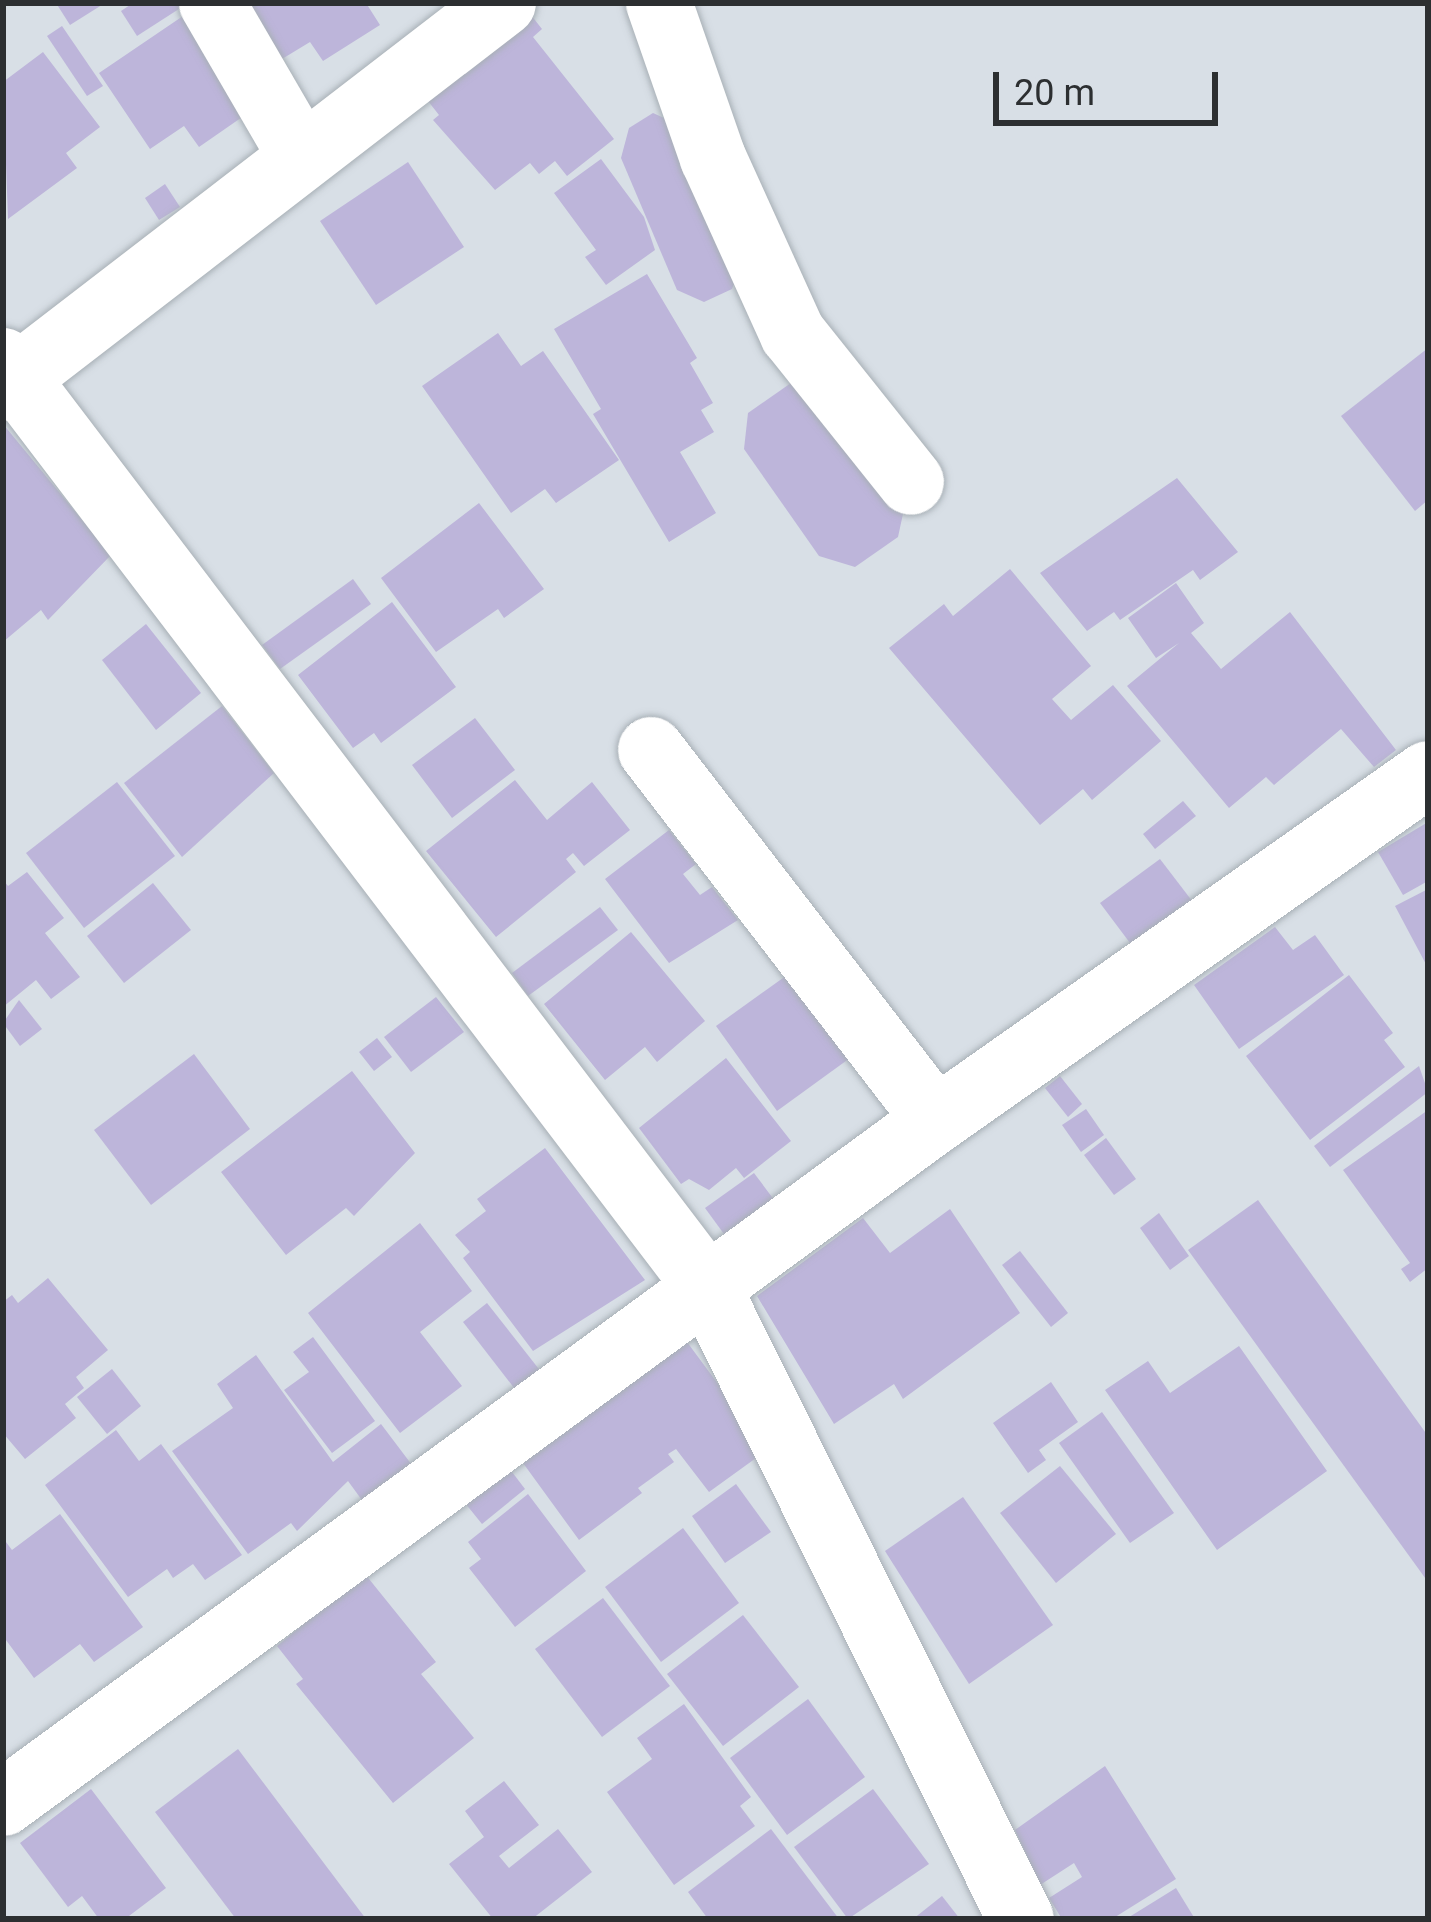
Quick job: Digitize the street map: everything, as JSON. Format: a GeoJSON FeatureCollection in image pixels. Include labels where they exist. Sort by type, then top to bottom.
{"type":"FeatureCollection","features":[{"type":"Feature","properties":{"kind":"street"},"geometry":{"type":"LineString","coordinates":[[212,3],[301,157]]}},
{"type":"Feature","properties":{"kind":"street"},"geometry":{"type":"LineString","coordinates":[[503,3],[7,376],[708,1288],[1021,1919]]}},
{"type":"Feature","properties":{"kind":"street"},"geometry":{"type":"LineString","coordinates":[[659,3],[713,158],[793,334],[911,482]]}},
{"type":"Feature","properties":{"kind":"street"},"geometry":{"type":"LineString","coordinates":[[651,750],[936,1120]]}},
{"type":"Feature","properties":{"kind":"street"},"geometry":{"type":"LineString","coordinates":[[3,1803],[936,1120],[1428,774]]}},
{"type":"Feature","properties":{"kind":"building"},"geometry":{"type":"Polygon","coordinates":[[[56,3],[105,3],[70,25],[56,3]]]}},
{"type":"Feature","properties":{"kind":"building"},"geometry":{"type":"Polygon","coordinates":[[[133,3],[180,3],[182,7],[137,36],[121,11],[133,3]]]}},
{"type":"Feature","properties":{"kind":"building"},"geometry":{"type":"Polygon","coordinates":[[[247,3],[366,3],[380,25],[323,61],[310,42],[282,59],[247,3]]]}},
{"type":"Feature","properties":{"kind":"building"},"geometry":{"type":"Polygon","coordinates":[[[523,5],[542,29],[533,37],[614,139],[567,176],[555,161],[539,174],[530,163],[495,190],[433,120],[439,115],[417,87],[523,5]]]}},
{"type":"Feature","properties":{"kind":"building"},"geometry":{"type":"Polygon","coordinates":[[[183,16],[248,113],[199,147],[184,126],[150,149],[99,73],[183,16]]]}},
{"type":"Feature","properties":{"kind":"building"},"geometry":{"type":"Polygon","coordinates":[[[62,26],[103,86],[87,96],[47,36],[62,26]]]}},
{"type":"Feature","properties":{"kind":"building"},"geometry":{"type":"Polygon","coordinates":[[[43,52],[100,127],[66,153],[77,168],[8,219],[3,82],[43,52]]]}},
{"type":"Feature","properties":{"kind":"building"},"geometry":{"type":"Polygon","coordinates":[[[653,113],[684,127],[742,263],[732,289],[704,302],[677,290],[621,158],[629,128],[653,113]]]}},
{"type":"Feature","properties":{"kind":"building"},"geometry":{"type":"Polygon","coordinates":[[[601,159],[644,217],[655,250],[606,285],[585,257],[596,250],[554,193],[601,159]]]}},
{"type":"Feature","properties":{"kind":"building"},"geometry":{"type":"Polygon","coordinates":[[[408,162],[464,247],[376,305],[320,221],[408,162]]]}},
{"type":"Feature","properties":{"kind":"building"},"geometry":{"type":"Polygon","coordinates":[[[165,184],[180,207],[159,220],[145,198],[165,184]]]}},
{"type":"Feature","properties":{"kind":"building"},"geometry":{"type":"Polygon","coordinates":[[[647,274],[697,358],[690,363],[713,403],[701,410],[714,432],[680,452],[716,513],[669,542],[593,414],[601,409],[554,329],[647,274]]]}},
{"type":"Feature","properties":{"kind":"building"},"geometry":{"type":"Polygon","coordinates":[[[498,333],[521,366],[543,351],[619,460],[556,503],[545,489],[511,513],[422,386],[498,333]]]}},
{"type":"Feature","properties":{"kind":"building"},"geometry":{"type":"Polygon","coordinates":[[[1428,348],[1428,500],[1415,511],[1341,416],[1428,348]]]}},
{"type":"Feature","properties":{"kind":"building"},"geometry":{"type":"Polygon","coordinates":[[[791,383],[906,500],[898,537],[855,567],[819,556],[744,449],[748,413],[791,383]]]}},
{"type":"Feature","properties":{"kind":"building"},"geometry":{"type":"Polygon","coordinates":[[[3,424],[111,555],[48,620],[41,610],[3,642],[3,424]]]}},
{"type":"Feature","properties":{"kind":"building"},"geometry":{"type":"Polygon","coordinates":[[[1177,478],[1238,552],[1200,580],[1193,570],[1120,620],[1114,612],[1087,631],[1040,573],[1177,478]]]}},
{"type":"Feature","properties":{"kind":"building"},"geometry":{"type":"Polygon","coordinates":[[[479,503],[544,589],[504,618],[498,609],[436,652],[381,578],[479,503]]]}},
{"type":"Feature","properties":{"kind":"building"},"geometry":{"type":"Polygon","coordinates":[[[1010,569],[1091,666],[1052,699],[1071,720],[1113,685],[1161,741],[1092,800],[1083,789],[1040,825],[889,648],[944,604],[953,616],[1010,569]]]}},
{"type":"Feature","properties":{"kind":"building"},"geometry":{"type":"Polygon","coordinates":[[[353,579],[371,604],[280,669],[262,645],[353,579]]]}},
{"type":"Feature","properties":{"kind":"building"},"geometry":{"type":"Polygon","coordinates":[[[1176,583],[1204,623],[1191,633],[1221,669],[1290,612],[1396,750],[1374,767],[1341,729],[1274,785],[1266,777],[1229,808],[1127,686],[1179,643],[1156,658],[1128,618],[1176,583]]]}},
{"type":"Feature","properties":{"kind":"building"},"geometry":{"type":"Polygon","coordinates":[[[392,602],[456,687],[381,743],[374,733],[353,748],[298,675],[392,602]]]}},
{"type":"Feature","properties":{"kind":"building"},"geometry":{"type":"Polygon","coordinates":[[[146,624],[201,693],[156,730],[102,660],[146,624]]]}},
{"type":"Feature","properties":{"kind":"building"},"geometry":{"type":"Polygon","coordinates":[[[222,706],[274,773],[182,857],[124,783],[222,706]]]}},
{"type":"Feature","properties":{"kind":"building"},"geometry":{"type":"Polygon","coordinates":[[[475,718],[515,770],[452,818],[412,765],[475,718]]]}},
{"type":"Feature","properties":{"kind":"building"},"geometry":{"type":"Polygon","coordinates":[[[515,780],[547,820],[592,782],[630,830],[584,866],[573,853],[566,859],[576,872],[496,937],[426,851],[515,780]]]}},
{"type":"Feature","properties":{"kind":"building"},"geometry":{"type":"Polygon","coordinates":[[[117,782],[175,856],[84,928],[26,853],[117,782]]]}},
{"type":"Feature","properties":{"kind":"building"},"geometry":{"type":"Polygon","coordinates":[[[1183,801],[1196,816],[1155,849],[1143,834],[1183,801]]]}},
{"type":"Feature","properties":{"kind":"building"},"geometry":{"type":"Polygon","coordinates":[[[1428,822],[1428,881],[1403,895],[1378,852],[1428,822]]]}},
{"type":"Feature","properties":{"kind":"building"},"geometry":{"type":"Polygon","coordinates":[[[669,830],[696,864],[683,874],[700,895],[712,887],[738,920],[669,963],[605,879],[669,830]]]}},
{"type":"Feature","properties":{"kind":"building"},"geometry":{"type":"Polygon","coordinates":[[[1160,859],[1199,910],[1139,955],[1100,903],[1160,859]]]}},
{"type":"Feature","properties":{"kind":"building"},"geometry":{"type":"Polygon","coordinates":[[[27,872],[64,918],[45,933],[80,977],[51,999],[36,980],[3,1007],[3,880],[8,886],[27,872]]]}},
{"type":"Feature","properties":{"kind":"building"},"geometry":{"type":"Polygon","coordinates":[[[153,883],[191,930],[124,983],[87,936],[153,883]]]}},
{"type":"Feature","properties":{"kind":"building"},"geometry":{"type":"Polygon","coordinates":[[[1428,889],[1428,968],[1395,906],[1428,889]]]}},
{"type":"Feature","properties":{"kind":"building"},"geometry":{"type":"Polygon","coordinates":[[[600,907],[618,930],[528,996],[512,973],[600,907]]]}},
{"type":"Feature","properties":{"kind":"building"},"geometry":{"type":"Polygon","coordinates":[[[1275,927],[1293,950],[1315,935],[1344,975],[1239,1049],[1194,985],[1275,927]]]}},
{"type":"Feature","properties":{"kind":"building"},"geometry":{"type":"Polygon","coordinates":[[[631,932],[705,1021],[657,1062],[645,1047],[605,1080],[544,1004],[631,932]]]}},
{"type":"Feature","properties":{"kind":"building"},"geometry":{"type":"Polygon","coordinates":[[[790,973],[850,1058],[777,1111],[716,1026],[790,973]]]}},
{"type":"Feature","properties":{"kind":"building"},"geometry":{"type":"Polygon","coordinates":[[[1349,975],[1393,1033],[1384,1040],[1405,1067],[1310,1140],[1246,1056],[1349,975]]]}},
{"type":"Feature","properties":{"kind":"building"},"geometry":{"type":"Polygon","coordinates":[[[436,997],[464,1032],[411,1072],[384,1037],[436,997]]]}},
{"type":"Feature","properties":{"kind":"building"},"geometry":{"type":"Polygon","coordinates":[[[19,1000],[42,1029],[20,1046],[3,1023],[19,1000]]]}},
{"type":"Feature","properties":{"kind":"building"},"geometry":{"type":"Polygon","coordinates":[[[377,1038],[392,1057],[374,1071],[359,1052],[377,1038]]]}},
{"type":"Feature","properties":{"kind":"building"},"geometry":{"type":"Polygon","coordinates":[[[194,1054],[250,1129],[151,1205],[94,1130],[194,1054]]]}},
{"type":"Feature","properties":{"kind":"building"},"geometry":{"type":"Polygon","coordinates":[[[726,1058],[791,1141],[744,1178],[736,1168],[709,1190],[689,1179],[681,1184],[639,1128],[726,1058]]]}},
{"type":"Feature","properties":{"kind":"building"},"geometry":{"type":"Polygon","coordinates":[[[1419,1066],[1428,1092],[1330,1167],[1314,1146],[1419,1066]]]}},
{"type":"Feature","properties":{"kind":"building"},"geometry":{"type":"Polygon","coordinates":[[[352,1071],[415,1153],[354,1216],[346,1208],[286,1255],[221,1172],[352,1071]]]}},
{"type":"Feature","properties":{"kind":"building"},"geometry":{"type":"Polygon","coordinates":[[[1060,1076],[1082,1104],[1068,1117],[1045,1088],[1060,1076]]]}},
{"type":"Feature","properties":{"kind":"building"},"geometry":{"type":"Polygon","coordinates":[[[1086,1109],[1104,1135],[1081,1152],[1062,1125],[1086,1109]]]}},
{"type":"Feature","properties":{"kind":"building"},"geometry":{"type":"Polygon","coordinates":[[[1428,1110],[1428,1268],[1410,1282],[1401,1269],[1410,1263],[1343,1170],[1428,1110]]]}},
{"type":"Feature","properties":{"kind":"building"},"geometry":{"type":"Polygon","coordinates":[[[1106,1138],[1136,1179],[1114,1195],[1084,1155],[1106,1138]]]}},
{"type":"Feature","properties":{"kind":"building"},"geometry":{"type":"Polygon","coordinates":[[[545,1148],[645,1280],[533,1351],[463,1258],[470,1252],[455,1235],[486,1211],[477,1199],[545,1148]]]}},
{"type":"Feature","properties":{"kind":"building"},"geometry":{"type":"Polygon","coordinates":[[[754,1173],[781,1209],[732,1245],[705,1208],[754,1173]]]}},
{"type":"Feature","properties":{"kind":"building"},"geometry":{"type":"Polygon","coordinates":[[[1258,1200],[1428,1436],[1428,1582],[1188,1250],[1258,1200]]]}},
{"type":"Feature","properties":{"kind":"building"},"geometry":{"type":"Polygon","coordinates":[[[950,1209],[1020,1313],[903,1399],[894,1384],[834,1424],[757,1296],[863,1218],[890,1253],[950,1209]]]}},
{"type":"Feature","properties":{"kind":"building"},"geometry":{"type":"Polygon","coordinates":[[[1159,1213],[1189,1256],[1170,1270],[1140,1228],[1159,1213]]]}},
{"type":"Feature","properties":{"kind":"building"},"geometry":{"type":"Polygon","coordinates":[[[420,1223],[472,1291],[420,1332],[462,1386],[400,1433],[308,1313],[420,1223]]]}},
{"type":"Feature","properties":{"kind":"building"},"geometry":{"type":"Polygon","coordinates":[[[1020,1251],[1068,1313],[1051,1327],[1002,1265],[1020,1251]]]}},
{"type":"Feature","properties":{"kind":"building"},"geometry":{"type":"Polygon","coordinates":[[[48,1278],[108,1350],[76,1377],[84,1388],[65,1404],[76,1418],[25,1459],[3,1433],[3,1302],[12,1295],[18,1303],[48,1278]]]}},
{"type":"Feature","properties":{"kind":"building"},"geometry":{"type":"Polygon","coordinates":[[[487,1303],[542,1373],[518,1393],[463,1322],[487,1303]]]}},
{"type":"Feature","properties":{"kind":"building"},"geometry":{"type":"Polygon","coordinates":[[[313,1337],[375,1421],[332,1453],[284,1390],[309,1372],[293,1352],[313,1337]]]}},
{"type":"Feature","properties":{"kind":"building"},"geometry":{"type":"Polygon","coordinates":[[[687,1342],[767,1450],[709,1492],[676,1449],[668,1454],[674,1462],[638,1488],[642,1493],[579,1540],[523,1463],[687,1342]]]}},
{"type":"Feature","properties":{"kind":"building"},"geometry":{"type":"Polygon","coordinates":[[[1239,1346],[1327,1471],[1217,1550],[1105,1390],[1148,1361],[1170,1393],[1239,1346]]]}},
{"type":"Feature","properties":{"kind":"building"},"geometry":{"type":"Polygon","coordinates":[[[256,1355],[333,1462],[381,1424],[415,1469],[367,1507],[348,1481],[297,1531],[291,1523],[248,1554],[172,1451],[233,1408],[217,1384],[256,1355]]]}},
{"type":"Feature","properties":{"kind":"building"},"geometry":{"type":"Polygon","coordinates":[[[112,1369],[141,1406],[107,1434],[77,1397],[112,1369]]]}},
{"type":"Feature","properties":{"kind":"building"},"geometry":{"type":"Polygon","coordinates":[[[1051,1382],[1078,1422],[1039,1450],[1046,1460],[1028,1473],[993,1423],[1051,1382]]]}},
{"type":"Feature","properties":{"kind":"building"},"geometry":{"type":"Polygon","coordinates":[[[1102,1412],[1174,1513],[1130,1543],[1059,1443],[1102,1412]]]}},
{"type":"Feature","properties":{"kind":"building"},"geometry":{"type":"Polygon","coordinates":[[[116,1430],[139,1461],[161,1444],[242,1555],[205,1580],[193,1564],[173,1578],[167,1569],[128,1597],[45,1485],[116,1430]]]}},
{"type":"Feature","properties":{"kind":"building"},"geometry":{"type":"Polygon","coordinates":[[[1060,1466],[1116,1534],[1056,1583],[1000,1513],[1060,1466]]]}},
{"type":"Feature","properties":{"kind":"building"},"geometry":{"type":"Polygon","coordinates":[[[509,1468],[525,1489],[482,1524],[465,1503],[509,1468]]]}},
{"type":"Feature","properties":{"kind":"building"},"geometry":{"type":"Polygon","coordinates":[[[736,1484],[771,1532],[725,1563],[692,1516],[736,1484]]]}},
{"type":"Feature","properties":{"kind":"building"},"geometry":{"type":"Polygon","coordinates":[[[528,1494],[586,1571],[515,1627],[469,1568],[481,1559],[468,1542],[528,1494]]]}},
{"type":"Feature","properties":{"kind":"building"},"geometry":{"type":"Polygon","coordinates":[[[963,1497],[1053,1625],[969,1684],[885,1551],[963,1497]]]}},
{"type":"Feature","properties":{"kind":"building"},"geometry":{"type":"Polygon","coordinates":[[[60,1514],[143,1627],[94,1662],[80,1644],[34,1678],[3,1636],[3,1538],[12,1550],[60,1514]]]}},
{"type":"Feature","properties":{"kind":"building"},"geometry":{"type":"Polygon","coordinates":[[[683,1528],[739,1603],[661,1662],[605,1587],[683,1528]]]}},
{"type":"Feature","properties":{"kind":"building"},"geometry":{"type":"Polygon","coordinates":[[[365,1574],[436,1662],[421,1674],[474,1738],[393,1803],[296,1684],[303,1679],[277,1646],[365,1574]]]}},
{"type":"Feature","properties":{"kind":"building"},"geometry":{"type":"Polygon","coordinates":[[[603,1598],[670,1686],[602,1737],[535,1649],[603,1598]]]}},
{"type":"Feature","properties":{"kind":"building"},"geometry":{"type":"Polygon","coordinates":[[[743,1615],[799,1687],[723,1746],[667,1674],[743,1615]]]}},
{"type":"Feature","properties":{"kind":"building"},"geometry":{"type":"Polygon","coordinates":[[[808,1699],[865,1777],[787,1835],[730,1758],[808,1699]]]}},
{"type":"Feature","properties":{"kind":"building"},"geometry":{"type":"Polygon","coordinates":[[[684,1704],[751,1797],[740,1806],[755,1826],[674,1885],[607,1792],[652,1759],[637,1738],[684,1704]]]}},
{"type":"Feature","properties":{"kind":"building"},"geometry":{"type":"Polygon","coordinates":[[[238,1749],[366,1919],[236,1919],[155,1812],[238,1749]]]}},
{"type":"Feature","properties":{"kind":"building"},"geometry":{"type":"Polygon","coordinates":[[[1105,1766],[1176,1879],[1112,1919],[1062,1919],[1049,1898],[1082,1877],[1074,1863],[1040,1885],[1015,1830],[1105,1766]]]}},
{"type":"Feature","properties":{"kind":"building"},"geometry":{"type":"Polygon","coordinates":[[[504,1781],[539,1825],[499,1856],[509,1868],[558,1829],[592,1872],[532,1919],[493,1919],[449,1864],[484,1837],[465,1811],[504,1781]]]}},
{"type":"Feature","properties":{"kind":"building"},"geometry":{"type":"Polygon","coordinates":[[[91,1789],[166,1888],[125,1919],[99,1919],[82,1896],[68,1907],[20,1843],[91,1789]]]}},
{"type":"Feature","properties":{"kind":"building"},"geometry":{"type":"Polygon","coordinates":[[[873,1789],[929,1864],[848,1919],[794,1847],[873,1789]]]}},
{"type":"Feature","properties":{"kind":"building"},"geometry":{"type":"Polygon","coordinates":[[[771,1829],[839,1919],[708,1919],[688,1892],[771,1829]]]}},
{"type":"Feature","properties":{"kind":"building"},"geometry":{"type":"Polygon","coordinates":[[[1176,1888],[1195,1919],[1126,1919],[1176,1888]]]}},
{"type":"Feature","properties":{"kind":"building"},"geometry":{"type":"Polygon","coordinates":[[[942,1896],[960,1919],[913,1919],[942,1896]]]}}]}
